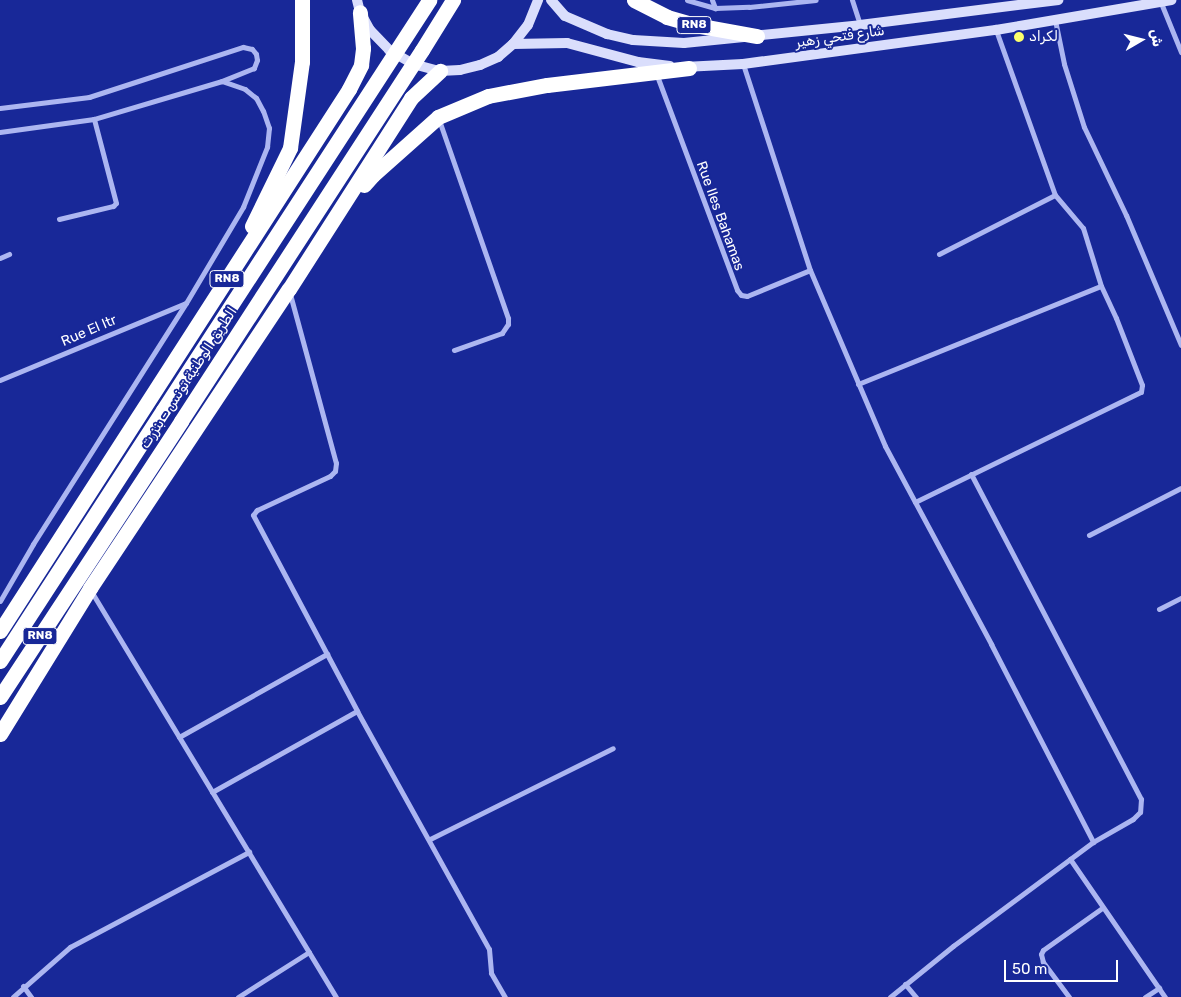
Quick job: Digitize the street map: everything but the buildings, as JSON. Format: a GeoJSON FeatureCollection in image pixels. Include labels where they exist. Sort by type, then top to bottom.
{"type":"FeatureCollection","features":[{"type":"Feature","properties":{"kind":"highway","name":"RN8"},"geometry":{"type":"LineString","coordinates":[[248,246],[251,227],[290,148],[302,62],[302,0]]}},
{"type":"Feature","properties":{"kind":"highway","name":"الطريق الوطنية تونس - بنزرت"},"geometry":{"type":"LineString","coordinates":[[0,661],[429,0]]}},
{"type":"Feature","properties":{"kind":"highway","name":"الطريق الوطنية تونس - بنزرت"},"geometry":{"type":"LineString","coordinates":[[0,697],[453,0]]}},
{"type":"Feature","properties":{"kind":"highway","name":"RN8"},"geometry":{"type":"LineString","coordinates":[[634,0],[667,18],[757,36]]}},
{"type":"Feature","properties":{"kind":"highway","name":"RN8"},"geometry":{"type":"LineString","coordinates":[[0,631],[349,89],[361,65],[363,48],[359,6]]}},
{"type":"Feature","properties":{"kind":"highway"},"geometry":{"type":"LineString","coordinates":[[307,260],[373,175],[438,117],[488,96],[518,89],[689,68]]}},
{"type":"Feature","properties":{"kind":"highway"},"geometry":{"type":"LineString","coordinates":[[0,734],[90,588],[289,288],[411,98],[440,71]]}},
{"type":"Feature","properties":{"kind":"street"},"geometry":{"type":"LineString","coordinates":[[359,6],[370,30],[389,50],[413,64],[440,71],[480,66],[498,57],[513,44],[528,25],[538,0]]}},
{"type":"Feature","properties":{"kind":"street","name":"شارع فتحي زهير"},"geometry":{"type":"LineString","coordinates":[[551,0],[565,16],[607,34],[634,40],[684,43],[860,25],[1058,0]]}},
{"type":"Feature","properties":{"kind":"street"},"geometry":{"type":"LineString","coordinates":[[687,0],[716,8],[749,7],[816,0]]}},
{"type":"Feature","properties":{"kind":"street"},"geometry":{"type":"LineString","coordinates":[[712,0],[716,8]]}},
{"type":"Feature","properties":{"kind":"street"},"geometry":{"type":"LineString","coordinates":[[852,0],[860,25]]}},
{"type":"Feature","properties":{"kind":"street"},"geometry":{"type":"LineString","coordinates":[[1166,1],[1181,52]]}},
{"type":"Feature","properties":{"kind":"street","name":"شارع فتحي زهير"},"geometry":{"type":"LineString","coordinates":[[513,44],[567,43],[638,62],[689,68],[743,64],[996,30],[1166,1]]}},
{"type":"Feature","properties":{"kind":"street"},"geometry":{"type":"LineString","coordinates":[[1055,19],[1064,64],[1084,127],[1126,215],[1181,346]]}},
{"type":"Feature","properties":{"kind":"street"},"geometry":{"type":"LineString","coordinates":[[915,502],[1142,392],[1142,386],[1116,318],[1101,286],[1083,228],[1055,195],[996,30]]}},
{"type":"Feature","properties":{"kind":"street"},"geometry":{"type":"LineString","coordinates":[[0,108],[90,97],[243,47],[252,49],[257,60],[254,68],[222,81],[94,119],[0,132]]}},
{"type":"Feature","properties":{"kind":"street"},"geometry":{"type":"LineString","coordinates":[[743,64],[810,270],[885,446],[1093,842]]}},
{"type":"Feature","properties":{"kind":"street","name":"Rue Iles Bahamas"},"geometry":{"type":"LineString","coordinates":[[656,73],[737,290],[741,295],[748,296],[810,270]]}},
{"type":"Feature","properties":{"kind":"street"},"geometry":{"type":"LineString","coordinates":[[0,600],[33,544],[186,303],[243,207],[267,147],[269,128],[256,98],[245,89],[222,81]]}},
{"type":"Feature","properties":{"kind":"street"},"geometry":{"type":"LineString","coordinates":[[438,117],[508,318],[508,324],[502,334],[454,350]]}},
{"type":"Feature","properties":{"kind":"street"},"geometry":{"type":"LineString","coordinates":[[59,219],[113,206],[116,203],[94,119]]}},
{"type":"Feature","properties":{"kind":"street"},"geometry":{"type":"LineString","coordinates":[[939,254],[1055,195]]}},
{"type":"Feature","properties":{"kind":"street"},"geometry":{"type":"LineString","coordinates":[[0,258],[9,254]]}},
{"type":"Feature","properties":{"kind":"street"},"geometry":{"type":"LineString","coordinates":[[858,384],[1101,286]]}},
{"type":"Feature","properties":{"kind":"street"},"geometry":{"type":"LineString","coordinates":[[289,288],[336,463],[335,471],[330,476],[257,510],[254,515],[357,711],[430,839],[489,949],[491,972],[505,997]]}},
{"type":"Feature","properties":{"kind":"street","name":"Rue El Itr"},"geometry":{"type":"LineString","coordinates":[[0,380],[186,303]]}},
{"type":"Feature","properties":{"kind":"street"},"geometry":{"type":"LineString","coordinates":[[890,997],[1070,859],[1093,842],[1133,819],[1140,812],[1141,799],[971,474]]}},
{"type":"Feature","properties":{"kind":"street"},"geometry":{"type":"LineString","coordinates":[[1089,535],[1181,488]]}},
{"type":"Feature","properties":{"kind":"street"},"geometry":{"type":"LineString","coordinates":[[90,588],[336,997]]}},
{"type":"Feature","properties":{"kind":"street"},"geometry":{"type":"LineString","coordinates":[[1159,609],[1181,598]]}},
{"type":"Feature","properties":{"kind":"street"},"geometry":{"type":"LineString","coordinates":[[179,736],[328,654]]}},
{"type":"Feature","properties":{"kind":"street"},"geometry":{"type":"LineString","coordinates":[[212,792],[357,711]]}},
{"type":"Feature","properties":{"kind":"street"},"geometry":{"type":"LineString","coordinates":[[430,839],[613,748]]}},
{"type":"Feature","properties":{"kind":"street"},"geometry":{"type":"LineString","coordinates":[[13,997],[23,986],[70,947],[248,852]]}},
{"type":"Feature","properties":{"kind":"street"},"geometry":{"type":"LineString","coordinates":[[1070,859],[1102,908],[1166,997]]}},
{"type":"Feature","properties":{"kind":"street"},"geometry":{"type":"LineString","coordinates":[[1070,997],[1043,962],[1041,954],[1043,950],[1102,908]]}},
{"type":"Feature","properties":{"kind":"street"},"geometry":{"type":"LineString","coordinates":[[238,997],[308,952]]}},
{"type":"Feature","properties":{"kind":"street"},"geometry":{"type":"LineString","coordinates":[[905,984],[916,997]]}},
{"type":"Feature","properties":{"kind":"street"},"geometry":{"type":"LineString","coordinates":[[23,986],[31,997]]}},
{"type":"Feature","properties":{"kind":"street"},"geometry":{"type":"LineString","coordinates":[[1145,997],[1159,988]]}},
{"type":"Feature","properties":{"kind":"place","name":"لكراد"},"geometry":{"type":"Point","coordinates":[1019,37]}}]}
